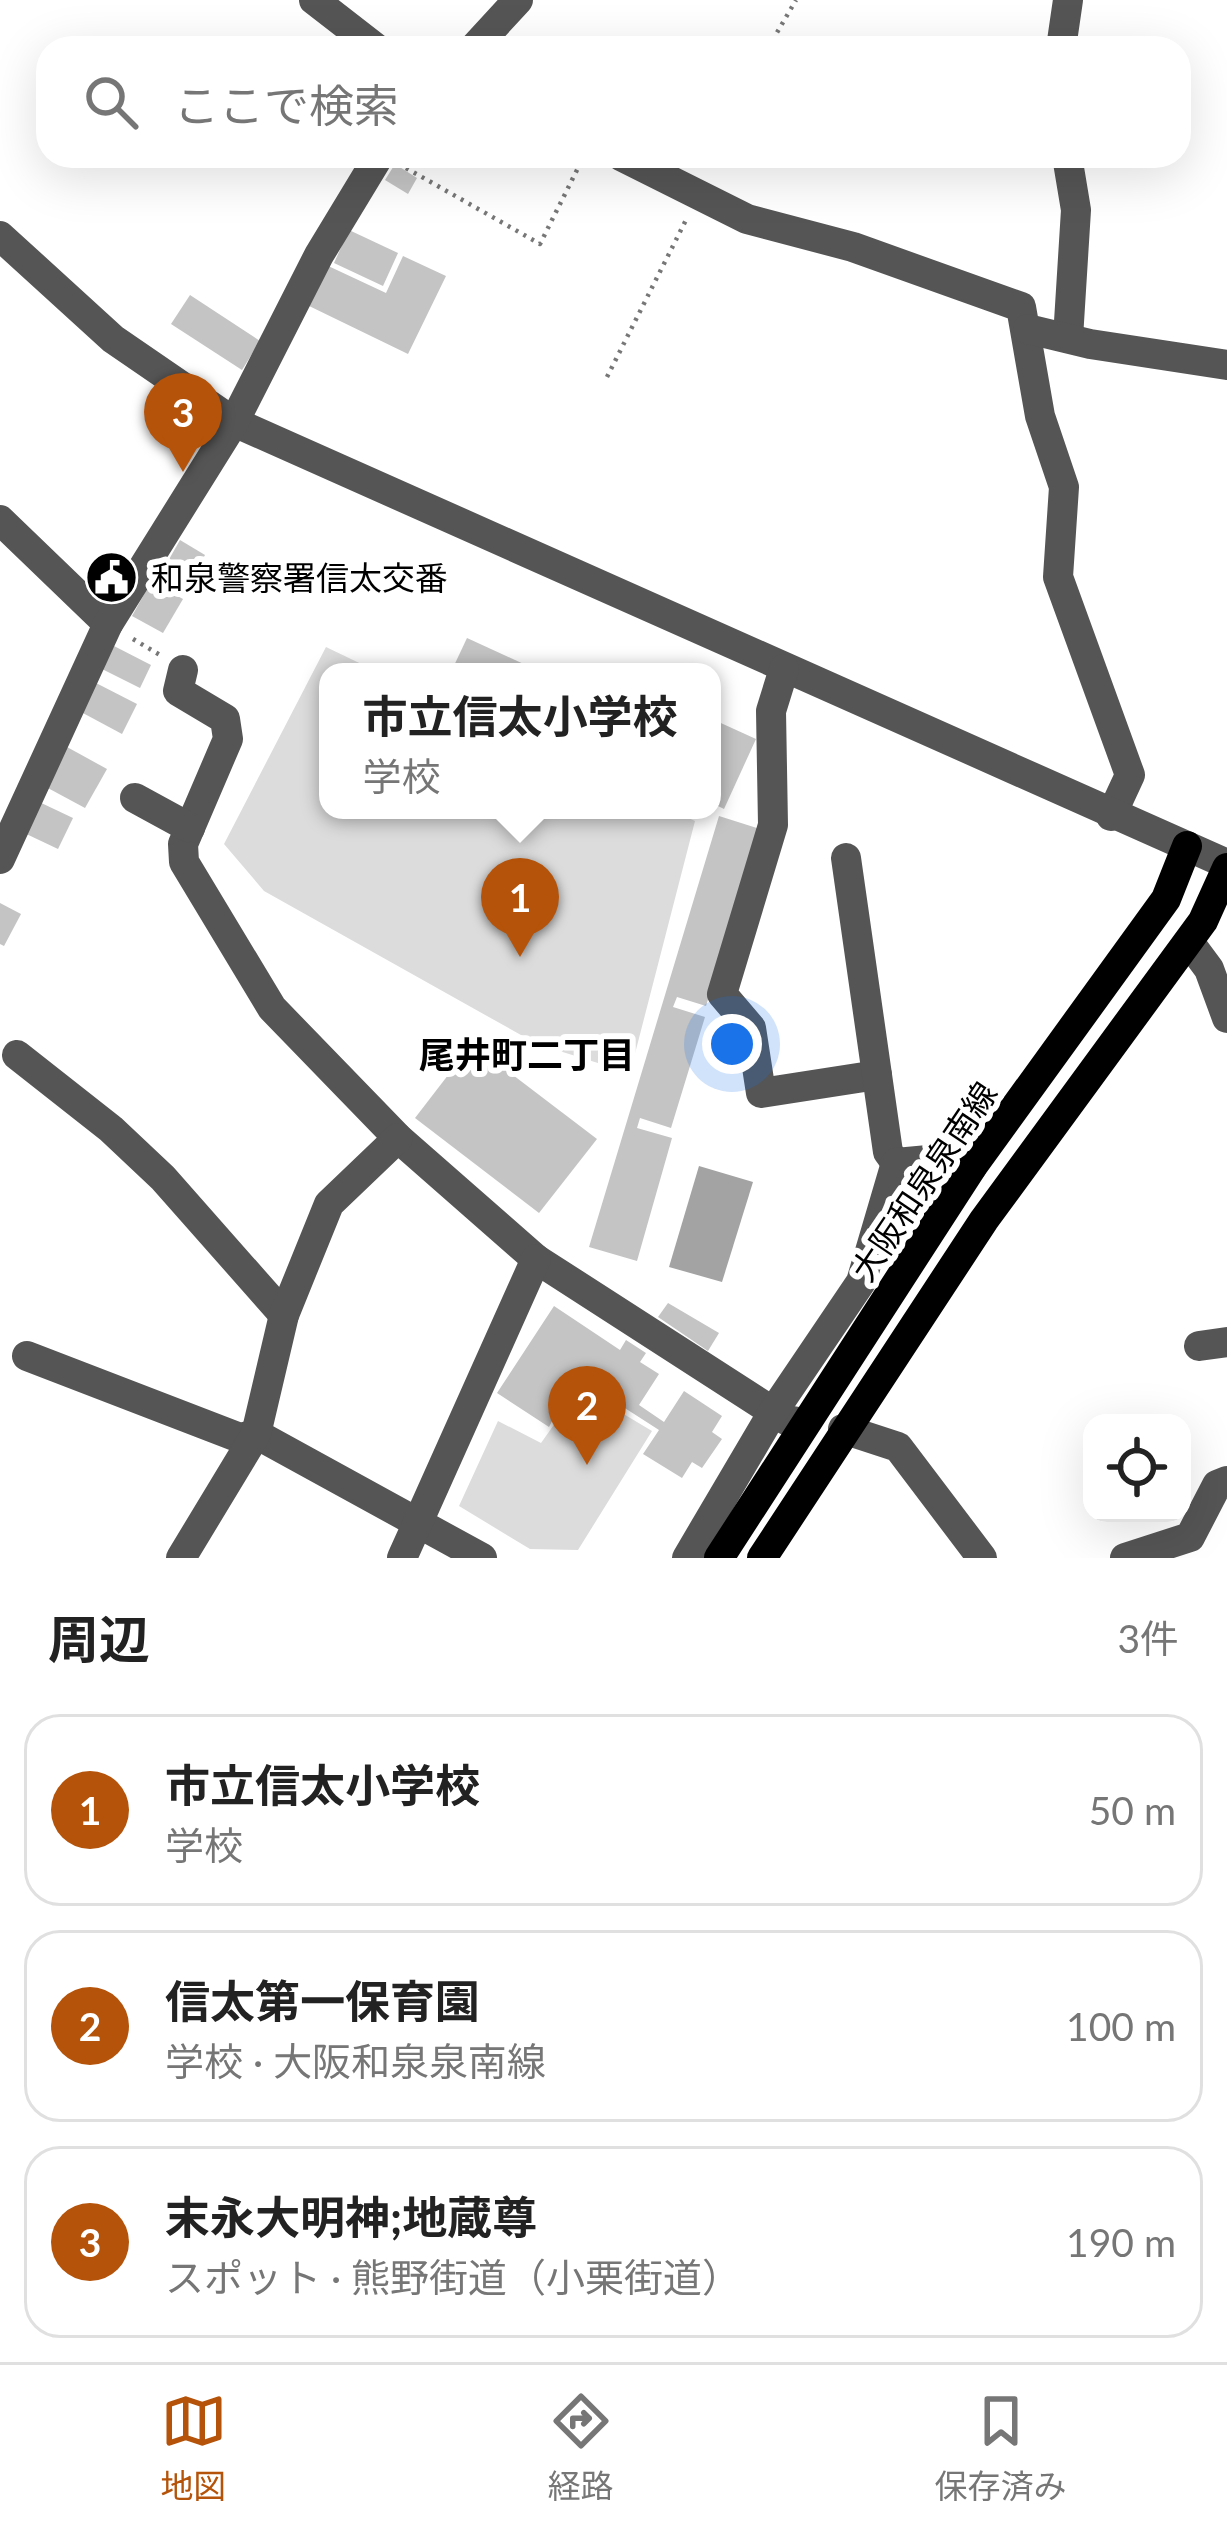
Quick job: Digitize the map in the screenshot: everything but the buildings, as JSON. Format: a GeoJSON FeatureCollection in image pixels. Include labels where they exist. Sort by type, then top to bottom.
{"type":"FeatureCollection","features":[{"type":"Feature","properties":{"kind":"main road","name":"大阪和泉泉南線"},"geometry":{"type":"LineString","coordinates":[[718,1558],[972,1167],[1166,899],[1186,846]]}},
{"type":"Feature","properties":{"kind":"main road"},"geometry":{"type":"LineString","coordinates":[[762,1558],[985,1220],[1189,942],[1227,866]]}},
{"type":"Feature","properties":{"kind":"street"},"geometry":{"type":"LineString","coordinates":[[314,0],[360,36]]}},
{"type":"Feature","properties":{"kind":"street"},"geometry":{"type":"LineString","coordinates":[[484,36],[518,0]]}},
{"type":"Feature","properties":{"kind":"street"},"geometry":{"type":"LineString","coordinates":[[1063,36],[1068,0]]}},
{"type":"Feature","properties":{"kind":"street"},"geometry":{"type":"LineString","coordinates":[[0,859],[108,624],[233,422],[319,255],[386,168]]}},
{"type":"Feature","properties":{"kind":"street"},"geometry":{"type":"LineString","coordinates":[[646,168],[747,219],[853,247],[1021,307],[1040,416],[1064,487],[1058,578],[1130,775],[1111,816]]}},
{"type":"Feature","properties":{"kind":"street"},"geometry":{"type":"LineString","coordinates":[[1068,338],[1076,210],[1069,168]]}},
{"type":"Feature","properties":{"kind":"street"},"geometry":{"type":"LineString","coordinates":[[0,236],[113,339],[233,422],[1227,866]]}},
{"type":"Feature","properties":{"kind":"street"},"geometry":{"type":"LineString","coordinates":[[1028,328],[1227,364]]}},
{"type":"Feature","properties":{"kind":"street"},"geometry":{"type":"LineString","coordinates":[[0,520],[108,624]]}},
{"type":"Feature","properties":{"kind":"street"},"geometry":{"type":"LineString","coordinates":[[784,669],[771,711],[773,825],[722,994],[752,1028],[761,1093],[877,1075]]}},
{"type":"Feature","properties":{"kind":"street"},"geometry":{"type":"LineString","coordinates":[[183,670],[178,691],[224,719],[228,739],[183,844],[191,880],[272,1007],[398,1138],[536,1259],[773,1412],[806,1423]]}},
{"type":"Feature","properties":{"kind":"street"},"geometry":{"type":"LineString","coordinates":[[135,798],[190,828]]}},
{"type":"Feature","properties":{"kind":"street"},"geometry":{"type":"LineString","coordinates":[[846,859],[888,1152],[896,1163]]}},
{"type":"Feature","properties":{"kind":"street"},"geometry":{"type":"LineString","coordinates":[[1189,942],[1209,969],[1227,1018]]}},
{"type":"Feature","properties":{"kind":"street"},"geometry":{"type":"LineString","coordinates":[[16,1055],[111,1129],[164,1178],[284,1315]]}},
{"type":"Feature","properties":{"kind":"street"},"geometry":{"type":"LineString","coordinates":[[181,1558],[256,1434],[284,1315],[329,1204],[398,1138]]}},
{"type":"Feature","properties":{"kind":"street"},"geometry":{"type":"LineString","coordinates":[[896,1163],[950,1158],[972,1167]]}},
{"type":"Feature","properties":{"kind":"street"},"geometry":{"type":"LineString","coordinates":[[687,1558],[773,1412],[861,1282],[896,1163]]}},
{"type":"Feature","properties":{"kind":"street"},"geometry":{"type":"LineString","coordinates":[[402,1558],[536,1259]]}},
{"type":"Feature","properties":{"kind":"street"},"geometry":{"type":"LineString","coordinates":[[28,1356],[240,1438],[256,1434],[482,1558]]}},
{"type":"Feature","properties":{"kind":"street"},"geometry":{"type":"LineString","coordinates":[[843,1429],[898,1447],[982,1558]]}},
{"type":"Feature","properties":{"kind":"street"},"geometry":{"type":"LineString","coordinates":[[1125,1558],[1190,1537],[1217,1485],[1227,1481]]}},
{"type":"Feature","properties":{"kind":"path"},"geometry":{"type":"LineString","coordinates":[[775,36],[796,0]]}},
{"type":"Feature","properties":{"kind":"path"},"geometry":{"type":"LineString","coordinates":[[402,168],[540,244],[578,168]]}},
{"type":"Feature","properties":{"kind":"path"},"geometry":{"type":"LineString","coordinates":[[607,377],[699,194]]}},
{"type":"Feature","properties":{"kind":"shaded area"},"geometry":{"type":"Polygon","coordinates":[[[326,647],[359,663],[319,663],[319,819],[695,821],[630,1073],[537,1044],[264,891],[224,844],[326,647]]]}},
{"type":"Feature","properties":{"kind":"shaded area"},"geometry":{"type":"Polygon","coordinates":[[[699,1166],[753,1182],[722,1282],[669,1267],[699,1166]]]}},
{"type":"Feature","properties":{"kind":"shaded area"},"geometry":{"type":"Polygon","coordinates":[[[580,1388],[652,1431],[578,1550],[530,1549],[459,1506],[498,1421],[541,1443],[580,1388]]]}},
{"type":"Feature","properties":{"kind":"place","name":"末永大明神;地蔵尊"},"geometry":{"type":"Point","coordinates":[183,472]}},
{"type":"Feature","properties":{"kind":"place","name":"和泉警察署信太交番"},"geometry":{"type":"Point","coordinates":[112,577]}},
{"type":"Feature","properties":{"kind":"place","name":"市立信太小学校"},"geometry":{"type":"Point","coordinates":[520,957]}},
{"type":"Feature","properties":{"kind":"place","name":"信太第一保育園"},"geometry":{"type":"Point","coordinates":[587,1465]}},
{"type":"Feature","properties":{"kind":"district","name":"尾井町二丁目"},"geometry":{"type":"Point","coordinates":[527,1054]}}]}
